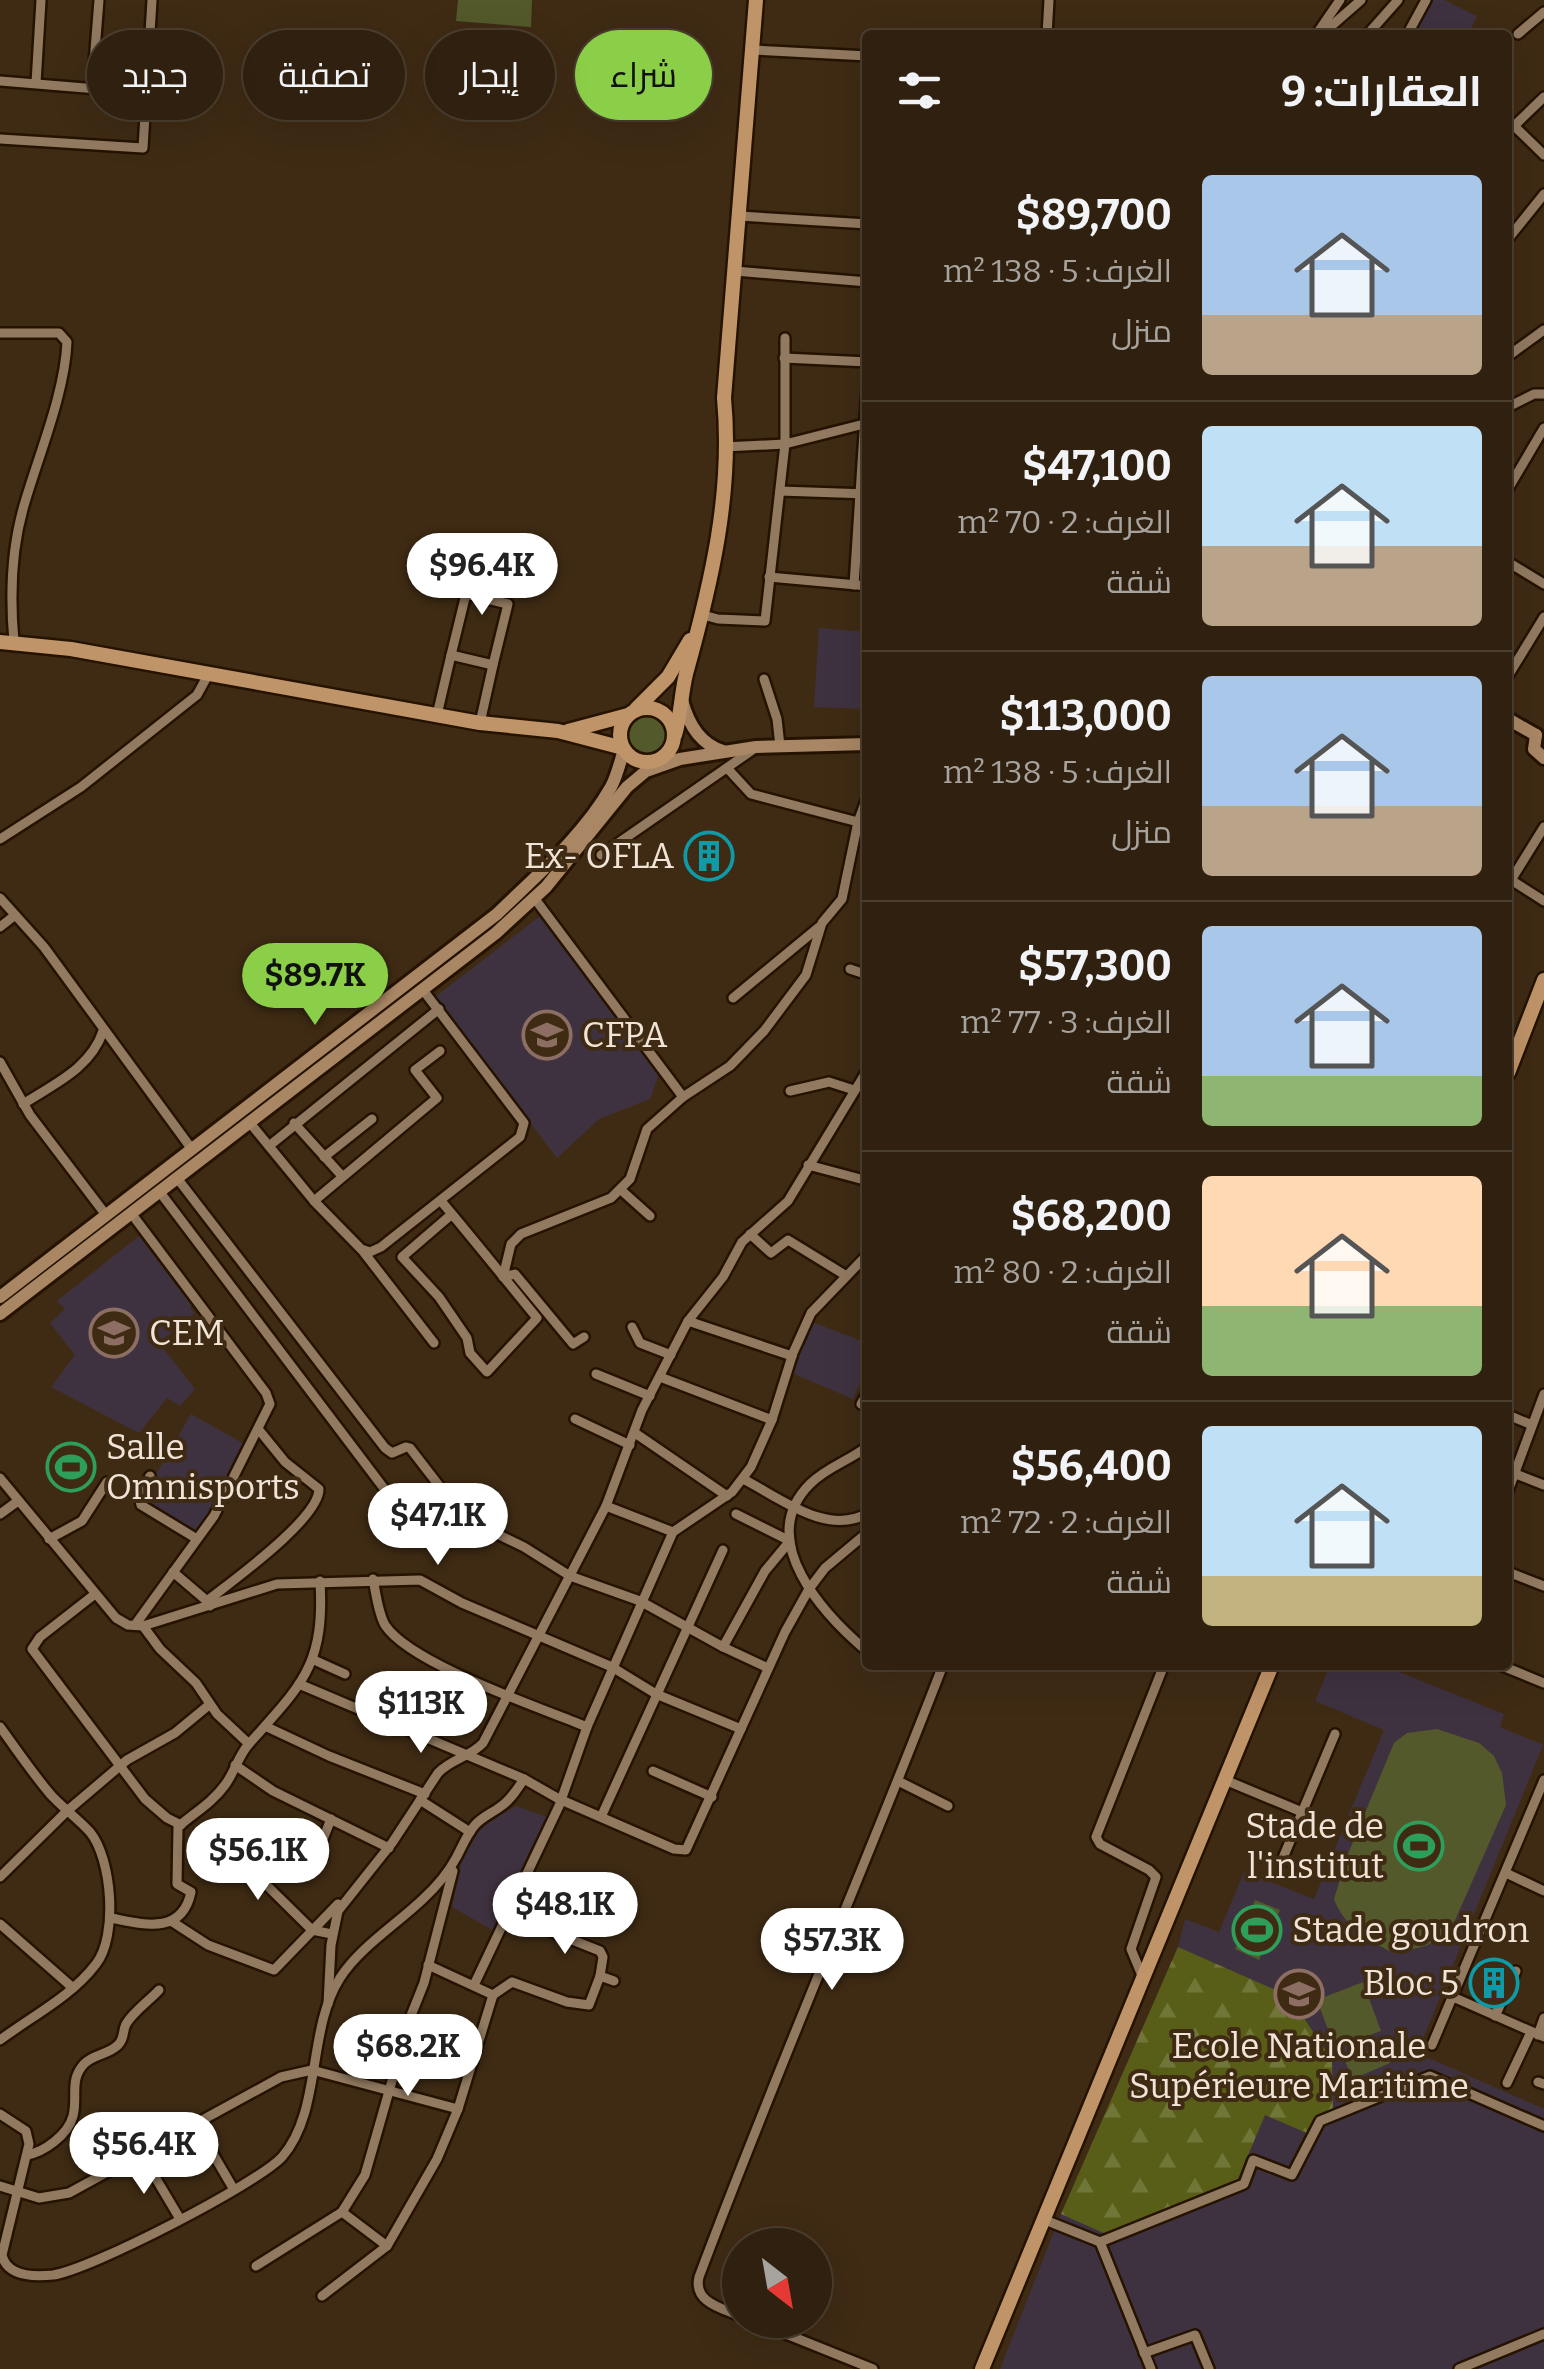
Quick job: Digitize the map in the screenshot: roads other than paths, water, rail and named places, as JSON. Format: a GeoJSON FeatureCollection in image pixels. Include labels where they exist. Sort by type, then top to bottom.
{"type":"FeatureCollection","features":[{"type":"Feature","properties":{"kind":"main road"},"geometry":{"type":"LineString","coordinates":[[0,1314],[423,990],[535,899],[639,774],[670,750],[720,528],[724,398],[756,0]]}},
{"type":"Feature","properties":{"kind":"main road"},"geometry":{"type":"LineString","coordinates":[[0,1297],[497,914],[595,810],[614,782],[624,749],[620,728],[673,670],[703,616]]}},
{"type":"Feature","properties":{"kind":"main road"},"geometry":{"type":"LineString","coordinates":[[7,642],[480,722],[558,731],[624,749],[636,760],[680,759],[756,747],[862,744]]}},
{"type":"Feature","properties":{"kind":"main road"},"geometry":{"type":"LineString","coordinates":[[682,700],[694,731],[707,744],[717,750],[740,750]]}},
{"type":"Feature","properties":{"kind":"main road"},"geometry":{"type":"LineString","coordinates":[[558,731],[579,729],[651,707],[666,714],[675,726],[694,731]]}},
{"type":"Feature","properties":{"kind":"main road"},"geometry":{"type":"LineString","coordinates":[[1512,721],[1540,732],[1534,749],[1544,758]]}},
{"type":"Feature","properties":{"kind":"main road"},"geometry":{"type":"LineString","coordinates":[[639,774],[680,759]]}},
{"type":"Feature","properties":{"kind":"main road"},"geometry":{"type":"LineString","coordinates":[[1512,1063],[1544,980]]}},
{"type":"Feature","properties":{"kind":"main road"},"geometry":{"type":"LineString","coordinates":[[982,2369],[1270,1670]]}},
{"type":"Feature","properties":{"kind":"street"},"geometry":{"type":"LineString","coordinates":[[36,83],[41,0]]}},
{"type":"Feature","properties":{"kind":"street"},"geometry":{"type":"LineString","coordinates":[[97,30],[99,0]]}},
{"type":"Feature","properties":{"kind":"street"},"geometry":{"type":"LineString","coordinates":[[150,30],[152,0]]}},
{"type":"Feature","properties":{"kind":"street"},"geometry":{"type":"LineString","coordinates":[[1047,30],[1049,0]]}},
{"type":"Feature","properties":{"kind":"street"},"geometry":{"type":"LineString","coordinates":[[1322,30],[1340,0]]}},
{"type":"Feature","properties":{"kind":"street"},"geometry":{"type":"LineString","coordinates":[[1325,30],[1361,0]]}},
{"type":"Feature","properties":{"kind":"street"},"geometry":{"type":"LineString","coordinates":[[1371,30],[1398,0]]}},
{"type":"Feature","properties":{"kind":"street"},"geometry":{"type":"LineString","coordinates":[[1409,30],[1426,0]]}},
{"type":"Feature","properties":{"kind":"street"},"geometry":{"type":"LineString","coordinates":[[1518,34],[1544,12]]}},
{"type":"Feature","properties":{"kind":"street"},"geometry":{"type":"LineString","coordinates":[[753,50],[862,56]]}},
{"type":"Feature","properties":{"kind":"street"},"geometry":{"type":"LineString","coordinates":[[0,81],[87,88]]}},
{"type":"Feature","properties":{"kind":"street"},"geometry":{"type":"LineString","coordinates":[[1512,122],[1544,97]]}},
{"type":"Feature","properties":{"kind":"street"},"geometry":{"type":"LineString","coordinates":[[0,139],[143,148],[145,120]]}},
{"type":"Feature","properties":{"kind":"street"},"geometry":{"type":"LineString","coordinates":[[1512,124],[1544,155]]}},
{"type":"Feature","properties":{"kind":"street"},"geometry":{"type":"LineString","coordinates":[[1512,233],[1544,194]]}},
{"type":"Feature","properties":{"kind":"street"},"geometry":{"type":"LineString","coordinates":[[739,216],[862,224]]}},
{"type":"Feature","properties":{"kind":"street"},"geometry":{"type":"LineString","coordinates":[[735,271],[862,282]]}},
{"type":"Feature","properties":{"kind":"street"},"geometry":{"type":"LineString","coordinates":[[1512,353],[1544,330]]}},
{"type":"Feature","properties":{"kind":"street"},"geometry":{"type":"LineString","coordinates":[[0,333],[59,333],[66,342],[62,376],[22,512],[12,572],[7,642]]}},
{"type":"Feature","properties":{"kind":"street"},"geometry":{"type":"LineString","coordinates":[[703,616],[765,621],[785,444],[785,338]]}},
{"type":"Feature","properties":{"kind":"street"},"geometry":{"type":"LineString","coordinates":[[784,358],[862,362]]}},
{"type":"Feature","properties":{"kind":"street"},"geometry":{"type":"LineString","coordinates":[[1512,405],[1534,394],[1544,394]]}},
{"type":"Feature","properties":{"kind":"street"},"geometry":{"type":"LineString","coordinates":[[724,447],[785,444],[862,424]]}},
{"type":"Feature","properties":{"kind":"street"},"geometry":{"type":"LineString","coordinates":[[1512,482],[1544,428]]}},
{"type":"Feature","properties":{"kind":"street"},"geometry":{"type":"LineString","coordinates":[[780,491],[862,494]]}},
{"type":"Feature","properties":{"kind":"street"},"geometry":{"type":"LineString","coordinates":[[854,585],[862,512]]}},
{"type":"Feature","properties":{"kind":"street"},"geometry":{"type":"LineString","coordinates":[[1512,564],[1544,584]]}},
{"type":"Feature","properties":{"kind":"street"},"geometry":{"type":"LineString","coordinates":[[769,577],[862,586]]}},
{"type":"Feature","properties":{"kind":"street"},"geometry":{"type":"LineString","coordinates":[[437,715],[466,594],[508,604],[480,722]]}},
{"type":"Feature","properties":{"kind":"street"},"geometry":{"type":"LineString","coordinates":[[1512,669],[1544,617]]}},
{"type":"Feature","properties":{"kind":"street"},"geometry":{"type":"LineString","coordinates":[[451,655],[494,665]]}},
{"type":"Feature","properties":{"kind":"street"},"geometry":{"type":"LineString","coordinates":[[0,839],[81,786],[198,696],[208,674]]}},
{"type":"Feature","properties":{"kind":"street"},"geometry":{"type":"LineString","coordinates":[[764,679],[777,719],[780,746]]}},
{"type":"Feature","properties":{"kind":"street"},"geometry":{"type":"LineString","coordinates":[[601,854],[756,747]]}},
{"type":"Feature","properties":{"kind":"street"},"geometry":{"type":"LineString","coordinates":[[726,768],[751,794],[858,822]]}},
{"type":"Feature","properties":{"kind":"street"},"geometry":{"type":"LineString","coordinates":[[732,998],[822,925],[842,898],[862,811]]}},
{"type":"Feature","properties":{"kind":"street"},"geometry":{"type":"LineString","coordinates":[[1512,875],[1544,827]]}},
{"type":"Feature","properties":{"kind":"street"},"geometry":{"type":"LineString","coordinates":[[1512,883],[1544,902]]}},
{"type":"Feature","properties":{"kind":"street"},"geometry":{"type":"LineString","coordinates":[[0,898],[44,947],[191,1148]]}},
{"type":"Feature","properties":{"kind":"street"},"geometry":{"type":"LineString","coordinates":[[535,899],[683,1097]]}},
{"type":"Feature","properties":{"kind":"street"},"geometry":{"type":"LineString","coordinates":[[0,927],[14,916]]}},
{"type":"Feature","properties":{"kind":"street"},"geometry":{"type":"LineString","coordinates":[[503,1277],[511,1244],[522,1234],[600,1205],[621,1190],[630,1178],[647,1129],[683,1097],[730,1066],[764,1032],[806,975],[822,925]]}},
{"type":"Feature","properties":{"kind":"street"},"geometry":{"type":"LineString","coordinates":[[850,968],[862,973]]}},
{"type":"Feature","properties":{"kind":"street"},"geometry":{"type":"LineString","coordinates":[[361,1250],[370,1252],[381,1247],[442,1201],[520,1137],[524,1123],[423,990]]}},
{"type":"Feature","properties":{"kind":"street"},"geometry":{"type":"LineString","coordinates":[[268,1146],[438,1010]]}},
{"type":"Feature","properties":{"kind":"street"},"geometry":{"type":"LineString","coordinates":[[23,1104],[84,1064],[103,1032]]}},
{"type":"Feature","properties":{"kind":"street"},"geometry":{"type":"LineString","coordinates":[[314,1201],[437,1098],[415,1070],[440,1050]]}},
{"type":"Feature","properties":{"kind":"street"},"geometry":{"type":"LineString","coordinates":[[0,1062],[23,1104],[106,1215]]}},
{"type":"Feature","properties":{"kind":"street"},"geometry":{"type":"LineString","coordinates":[[111,1918],[147,1926],[171,1922],[208,1944],[274,1970],[351,1892],[389,1848],[438,1773],[483,1743],[606,1506],[650,1396],[688,1321],[750,1234],[782,1208],[862,1078]]}},
{"type":"Feature","properties":{"kind":"street"},"geometry":{"type":"LineString","coordinates":[[790,1091],[829,1082],[854,1090]]}},
{"type":"Feature","properties":{"kind":"street"},"geometry":{"type":"LineString","coordinates":[[324,1157],[372,1119]]}},
{"type":"Feature","properties":{"kind":"street"},"geometry":{"type":"LineString","coordinates":[[250,1123],[314,1201],[361,1250],[434,1343]]}},
{"type":"Feature","properties":{"kind":"street"},"geometry":{"type":"LineString","coordinates":[[294,1124],[342,1176]]}},
{"type":"Feature","properties":{"kind":"street"},"geometry":{"type":"LineString","coordinates":[[808,1165],[862,1179]]}},
{"type":"Feature","properties":{"kind":"street"},"geometry":{"type":"LineString","coordinates":[[177,1178],[385,1448],[392,1452],[410,1448],[464,1518],[524,1547],[570,1576],[640,1601],[768,1668]]}},
{"type":"Feature","properties":{"kind":"street"},"geometry":{"type":"LineString","coordinates":[[621,1190],[650,1216]]}},
{"type":"Feature","properties":{"kind":"street"},"geometry":{"type":"LineString","coordinates":[[159,1191],[423,1540]]}},
{"type":"Feature","properties":{"kind":"street"},"geometry":{"type":"LineString","coordinates":[[442,1201],[538,1318],[487,1372],[470,1353],[467,1338],[439,1298],[402,1256],[452,1214]]}},
{"type":"Feature","properties":{"kind":"street"},"geometry":{"type":"LineString","coordinates":[[130,1214],[266,1392],[270,1404],[214,1516],[140,1626]]}},
{"type":"Feature","properties":{"kind":"street"},"geometry":{"type":"LineString","coordinates":[[750,1234],[770,1253],[788,1240],[845,1275]]}},
{"type":"Feature","properties":{"kind":"street"},"geometry":{"type":"LineString","coordinates":[[474,1985],[559,1799],[640,1601],[673,1532],[727,1496],[751,1467],[812,1313],[862,1259]]}},
{"type":"Feature","properties":{"kind":"street"},"geometry":{"type":"LineString","coordinates":[[503,1277],[516,1274],[572,1344],[584,1336]]}},
{"type":"Feature","properties":{"kind":"street"},"geometry":{"type":"LineString","coordinates":[[688,1321],[792,1356]]}},
{"type":"Feature","properties":{"kind":"street"},"geometry":{"type":"LineString","coordinates":[[632,1328],[640,1342],[670,1356]]}},
{"type":"Feature","properties":{"kind":"street"},"geometry":{"type":"LineString","coordinates":[[596,1374],[650,1396]]}},
{"type":"Feature","properties":{"kind":"street"},"geometry":{"type":"LineString","coordinates":[[660,1376],[772,1420]]}},
{"type":"Feature","properties":{"kind":"street"},"geometry":{"type":"LineString","coordinates":[[1512,1471],[1537,1420],[1544,1394]]}},
{"type":"Feature","properties":{"kind":"street"},"geometry":{"type":"LineString","coordinates":[[1512,1416],[1537,1420]]}},
{"type":"Feature","properties":{"kind":"street"},"geometry":{"type":"LineString","coordinates":[[576,1418],[630,1445]]}},
{"type":"Feature","properties":{"kind":"street"},"geometry":{"type":"LineString","coordinates":[[209,1603],[266,1555],[320,1496],[319,1489],[285,1462],[260,1430]]}},
{"type":"Feature","properties":{"kind":"street"},"geometry":{"type":"LineString","coordinates":[[635,1434],[727,1496]]}},
{"type":"Feature","properties":{"kind":"street"},"geometry":{"type":"LineString","coordinates":[[862,1451],[808,1486],[794,1506],[790,1540],[794,1561],[808,1590],[862,1646]]}},
{"type":"Feature","properties":{"kind":"street"},"geometry":{"type":"LineString","coordinates":[[1512,1473],[1544,1485]]}},
{"type":"Feature","properties":{"kind":"street"},"geometry":{"type":"LineString","coordinates":[[150,1476],[139,1495],[141,1505],[197,1538]]}},
{"type":"Feature","properties":{"kind":"street"},"geometry":{"type":"LineString","coordinates":[[0,1478],[116,1618],[140,1626],[249,1744]]}},
{"type":"Feature","properties":{"kind":"street"},"geometry":{"type":"LineString","coordinates":[[742,1478],[818,1519],[856,1520],[862,1516]]}},
{"type":"Feature","properties":{"kind":"street"},"geometry":{"type":"LineString","coordinates":[[49,1539],[82,1522],[107,1482]]}},
{"type":"Feature","properties":{"kind":"street"},"geometry":{"type":"LineString","coordinates":[[0,1514],[18,1501]]}},
{"type":"Feature","properties":{"kind":"street"},"geometry":{"type":"LineString","coordinates":[[606,1506],[673,1532]]}},
{"type":"Feature","properties":{"kind":"street"},"geometry":{"type":"LineString","coordinates":[[736,1514],[790,1540]]}},
{"type":"Feature","properties":{"kind":"street"},"geometry":{"type":"LineString","coordinates":[[299,1684],[461,1755],[524,1778],[559,1799],[674,1849],[686,1850],[768,1668],[808,1590],[825,1568],[862,1537]]}},
{"type":"Feature","properties":{"kind":"street"},"geometry":{"type":"LineString","coordinates":[[723,1647],[765,1570],[790,1540]]}},
{"type":"Feature","properties":{"kind":"street"},"geometry":{"type":"LineString","coordinates":[[600,1817],[723,1550]]}},
{"type":"Feature","properties":{"kind":"street"},"geometry":{"type":"LineString","coordinates":[[173,1572],[209,1603]]}},
{"type":"Feature","properties":{"kind":"street"},"geometry":{"type":"LineString","coordinates":[[1512,1574],[1544,1586]]}},
{"type":"Feature","properties":{"kind":"street"},"geometry":{"type":"LineString","coordinates":[[373,1580],[384,1624],[400,1640],[460,1674],[588,1727]]}},
{"type":"Feature","properties":{"kind":"street"},"geometry":{"type":"LineString","coordinates":[[140,1626],[277,1584],[420,1580],[612,1668],[656,1694],[741,1728]]}},
{"type":"Feature","properties":{"kind":"street"},"geometry":{"type":"LineString","coordinates":[[171,1922],[192,1896],[177,1884],[181,1824],[214,1797],[314,1660],[322,1622],[320,1581]]}},
{"type":"Feature","properties":{"kind":"street"},"geometry":{"type":"LineString","coordinates":[[95,1594],[40,1637],[32,1649],[145,1800],[181,1824]]}},
{"type":"Feature","properties":{"kind":"street"},"geometry":{"type":"LineString","coordinates":[[314,1660],[345,1674]]}},
{"type":"Feature","properties":{"kind":"street"},"geometry":{"type":"LineString","coordinates":[[722,2307],[702,2298],[696,2287],[699,2277],[763,2106],[941,1670]]}},
{"type":"Feature","properties":{"kind":"street"},"geometry":{"type":"LineString","coordinates":[[1143,1978],[1131,1949],[1156,1877],[1100,1844],[1096,1837],[1162,1670]]}},
{"type":"Feature","properties":{"kind":"street"},"geometry":{"type":"LineString","coordinates":[[1512,1670],[1544,1682]]}},
{"type":"Feature","properties":{"kind":"street"},"geometry":{"type":"LineString","coordinates":[[0,1876],[120,1766],[175,1733],[209,1704]]}},
{"type":"Feature","properties":{"kind":"street"},"geometry":{"type":"LineString","coordinates":[[267,1727],[422,1797],[470,1832]]}},
{"type":"Feature","properties":{"kind":"street"},"geometry":{"type":"LineString","coordinates":[[0,2024],[4,2037],[73,1988],[102,1956],[111,1918],[100,1851],[90,1833],[2,1734]]}},
{"type":"Feature","properties":{"kind":"street"},"geometry":{"type":"LineString","coordinates":[[1280,1865],[1336,1734]]}},
{"type":"Feature","properties":{"kind":"street"},"geometry":{"type":"LineString","coordinates":[[235,1766],[273,1791],[389,1848]]}},
{"type":"Feature","properties":{"kind":"street"},"geometry":{"type":"LineString","coordinates":[[653,1771],[712,1797]]}},
{"type":"Feature","properties":{"kind":"street"},"geometry":{"type":"LineString","coordinates":[[328,2004],[340,1978],[352,1964],[427,1896],[479,1820],[503,1806],[524,1778]]}},
{"type":"Feature","properties":{"kind":"street"},"geometry":{"type":"LineString","coordinates":[[1225,1780],[1302,1812]]}},
{"type":"Feature","properties":{"kind":"street"},"geometry":{"type":"LineString","coordinates":[[1432,2045],[1544,1780]]}},
{"type":"Feature","properties":{"kind":"street"},"geometry":{"type":"LineString","coordinates":[[898,1781],[948,1806]]}},
{"type":"Feature","properties":{"kind":"street"},"geometry":{"type":"LineString","coordinates":[[1533,1804],[1544,1810]]}},
{"type":"Feature","properties":{"kind":"street"},"geometry":{"type":"LineString","coordinates":[[323,1857],[319,1849],[331,1818]]}},
{"type":"Feature","properties":{"kind":"street"},"geometry":{"type":"LineString","coordinates":[[230,1849],[312,1930],[332,1934]]}},
{"type":"Feature","properties":{"kind":"street"},"geometry":{"type":"LineString","coordinates":[[256,2266],[342,2212],[364,2176],[456,1858]]}},
{"type":"Feature","properties":{"kind":"street"},"geometry":{"type":"LineString","coordinates":[[1506,1874],[1544,1890]]}},
{"type":"Feature","properties":{"kind":"street"},"geometry":{"type":"LineString","coordinates":[[0,2114],[26,2131],[29,2144],[2,2256],[7,2268],[31,2276],[73,2270],[180,2219],[274,2164],[294,2141],[303,2114],[328,2004],[332,1934],[338,1911],[351,1892]]}},
{"type":"Feature","properties":{"kind":"street"},"geometry":{"type":"LineString","coordinates":[[322,2296],[387,2246],[422,2189],[458,2109],[493,1995],[512,1982],[567,2002],[589,2005],[600,1976],[600,1951],[507,1914]]}},
{"type":"Feature","properties":{"kind":"street"},"geometry":{"type":"LineString","coordinates":[[0,1924],[73,1988]]}},
{"type":"Feature","properties":{"kind":"street"},"geometry":{"type":"LineString","coordinates":[[428,1965],[493,1995]]}},
{"type":"Feature","properties":{"kind":"street"},"geometry":{"type":"LineString","coordinates":[[1496,2016],[1516,1971]]}},
{"type":"Feature","properties":{"kind":"street"},"geometry":{"type":"LineString","coordinates":[[600,1976],[614,1981]]}},
{"type":"Feature","properties":{"kind":"street"},"geometry":{"type":"LineString","coordinates":[[27,2155],[48,2148],[69,2123],[73,2116],[73,2086],[86,2060],[116,2048],[123,2040],[127,2022],[159,1990]]}},
{"type":"Feature","properties":{"kind":"street"},"geometry":{"type":"LineString","coordinates":[[1453,1997],[1538,2035]]}},
{"type":"Feature","properties":{"kind":"street"},"geometry":{"type":"LineString","coordinates":[[1507,2083],[1538,2035],[1544,2018]]}},
{"type":"Feature","properties":{"kind":"street"},"geometry":{"type":"LineString","coordinates":[[0,2186],[39,2198],[69,2192],[280,2077],[312,2070],[458,2109]]}},
{"type":"Feature","properties":{"kind":"street"},"geometry":{"type":"LineString","coordinates":[[1045,2220],[1100,2242],[1244,2184],[1253,2160],[1292,2175],[1320,2121],[1430,2076],[1544,2126]]}},
{"type":"Feature","properties":{"kind":"street"},"geometry":{"type":"LineString","coordinates":[[196,2125],[233,2188]]}},
{"type":"Feature","properties":{"kind":"street"},"geometry":{"type":"LineString","coordinates":[[142,2155],[180,2219]]}},
{"type":"Feature","properties":{"kind":"street"},"geometry":{"type":"LineString","coordinates":[[342,2212],[387,2246]]}},
{"type":"Feature","properties":{"kind":"street"},"geometry":{"type":"LineString","coordinates":[[1100,2242],[1151,2369]]}},
{"type":"Feature","properties":{"kind":"street"},"geometry":{"type":"LineString","coordinates":[[1458,2369],[1544,2334]]}},
{"type":"Feature","properties":{"kind":"street"},"geometry":{"type":"LineString","coordinates":[[1144,2352],[1195,2335],[1209,2369]]}},
{"type":"Feature","properties":{"kind":"street"},"geometry":{"type":"LineString","coordinates":[[796,2338],[873,2369]]}},
{"type":"Feature","properties":{"kind":"place","name":"Ex- OFLA"},"geometry":{"type":"Point","coordinates":[709,856]}},
{"type":"Feature","properties":{"kind":"place","name":"CFPA"},"geometry":{"type":"Point","coordinates":[547,1035]}},
{"type":"Feature","properties":{"kind":"place","name":"CEM"},"geometry":{"type":"Point","coordinates":[114,1333]}},
{"type":"Feature","properties":{"kind":"place","name":"Salle Omnisports"},"geometry":{"type":"Point","coordinates":[71,1467]}},
{"type":"Feature","properties":{"kind":"place","name":"Stade de l'institut"},"geometry":{"type":"Point","coordinates":[1419,1846]}},
{"type":"Feature","properties":{"kind":"place","name":"Stade goudron"},"geometry":{"type":"Point","coordinates":[1257,1930]}},
{"type":"Feature","properties":{"kind":"place","name":"Bloc 5"},"geometry":{"type":"Point","coordinates":[1494,1983]}},
{"type":"Feature","properties":{"kind":"place","name":"Ecole Nationale Supérieure Maritime"},"geometry":{"type":"Point","coordinates":[1299,1994]}}]}
